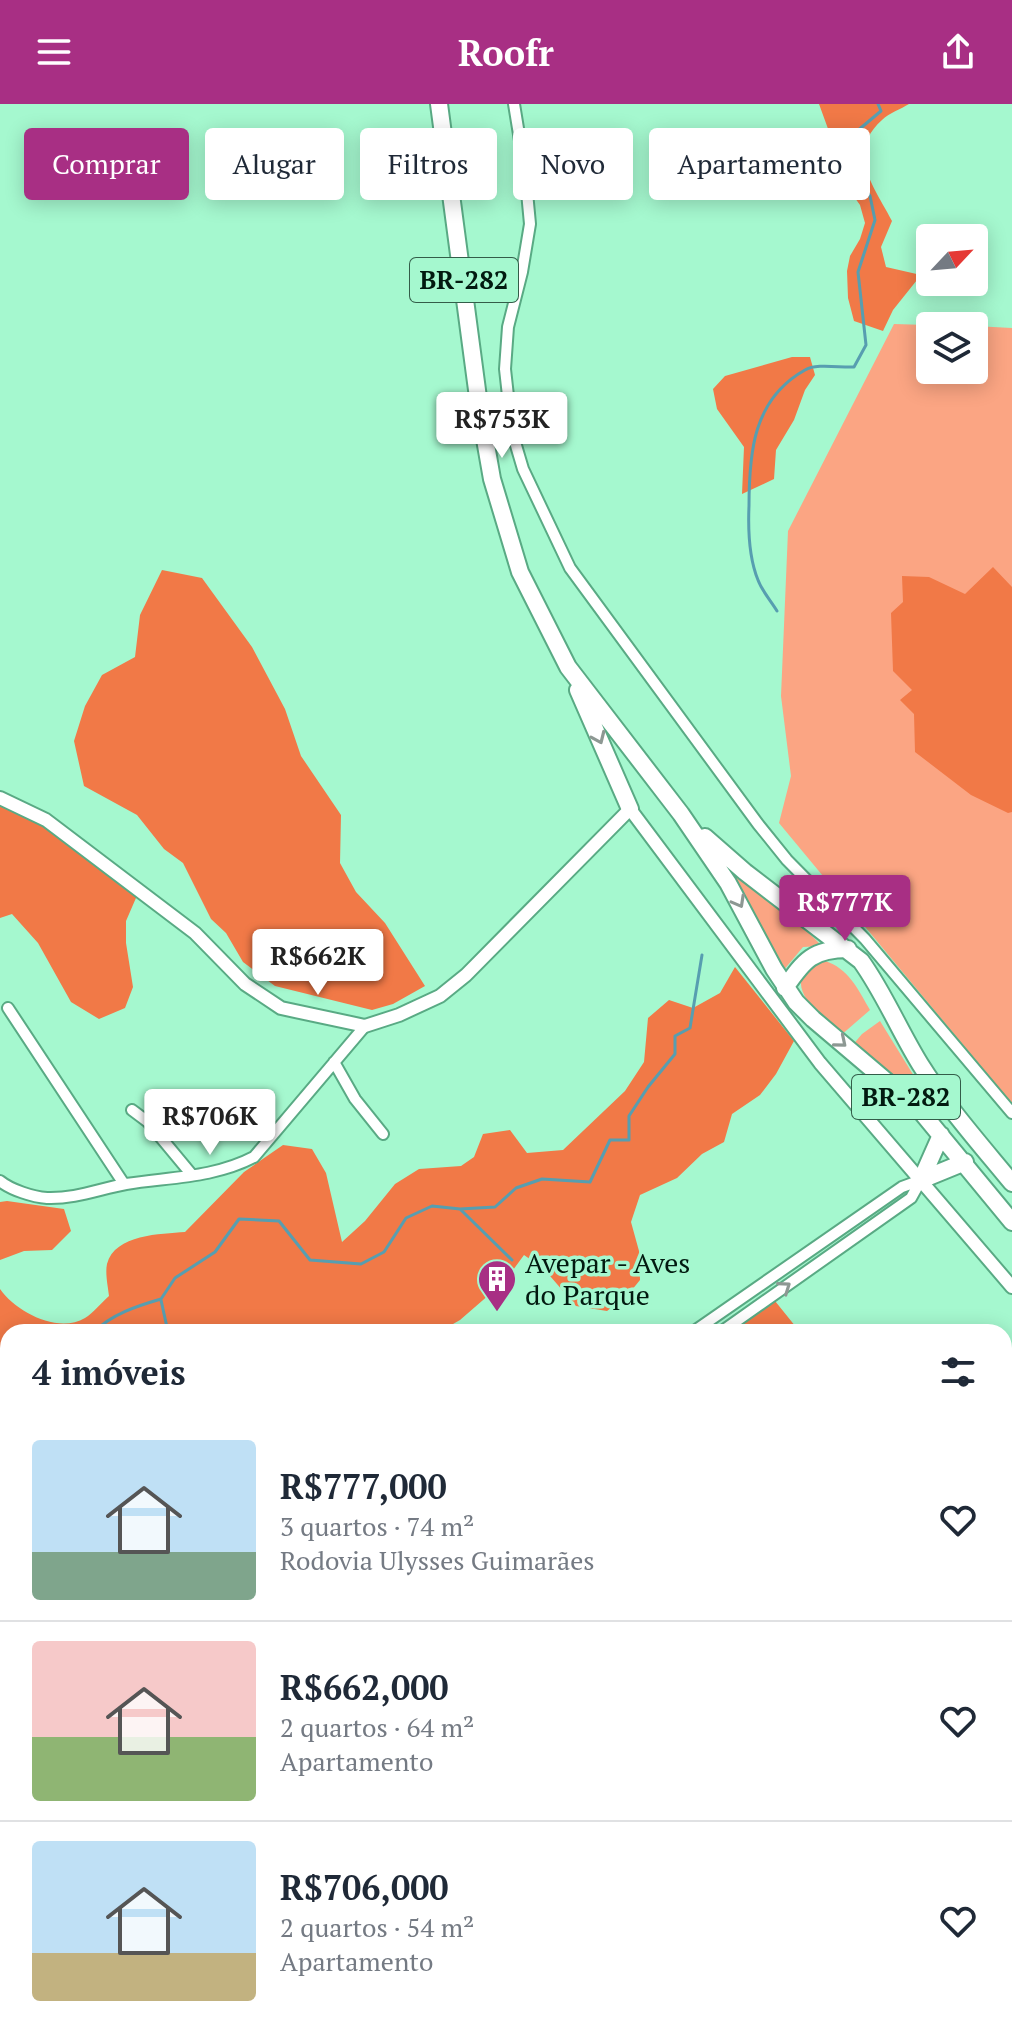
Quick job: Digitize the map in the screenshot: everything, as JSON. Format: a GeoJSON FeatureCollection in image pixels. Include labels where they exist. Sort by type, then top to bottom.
{"type":"FeatureCollection","features":[{"type":"Feature","properties":{"kind":"highway","name":"BR-282"},"geometry":{"type":"LineString","coordinates":[[439,104],[479,405],[492,479],[520,572],[568,667],[681,814],[728,883],[785,988],[813,1019],[918,1108],[1012,1222]]}},
{"type":"Feature","properties":{"kind":"highway"},"geometry":{"type":"LineString","coordinates":[[568,667],[630,809]]}},
{"type":"Feature","properties":{"kind":"highway","name":"BR-282"},"geometry":{"type":"LineString","coordinates":[[681,814],[736,865],[861,961],[920,1064],[945,1101],[1012,1183]]}},
{"type":"Feature","properties":{"kind":"highway"},"geometry":{"type":"LineString","coordinates":[[785,988],[815,954],[824,950],[848,949]]}},
{"type":"Feature","properties":{"kind":"highway"},"geometry":{"type":"LineString","coordinates":[[921,1180],[941,1135]]}},
{"type":"Feature","properties":{"kind":"highway"},"geometry":{"type":"LineString","coordinates":[[921,1180],[965,1162]]}},
{"type":"Feature","properties":{"kind":"street"},"geometry":{"type":"LineString","coordinates":[[514,104],[530,224],[508,327],[505,369],[512,432],[523,469],[570,568],[787,860],[865,939],[1012,1113]]}},
{"type":"Feature","properties":{"kind":"street"},"geometry":{"type":"LineString","coordinates":[[0,798],[46,820],[195,933],[245,984],[281,1008],[365,1026],[399,1015],[440,996],[466,975],[630,809],[820,1063],[1012,1287]]}},
{"type":"Feature","properties":{"kind":"street"},"geometry":{"type":"LineString","coordinates":[[8,1008],[124,1184]]}},
{"type":"Feature","properties":{"kind":"street"},"geometry":{"type":"LineString","coordinates":[[0,1181],[42,1198],[71,1197],[124,1184],[213,1173],[254,1157],[365,1026]]}},
{"type":"Feature","properties":{"kind":"street"},"geometry":{"type":"LineString","coordinates":[[334,1062],[360,1107],[383,1134]]}},
{"type":"Feature","properties":{"kind":"street"},"geometry":{"type":"LineString","coordinates":[[132,1110],[148,1122],[192,1175]]}},
{"type":"Feature","properties":{"kind":"street"},"geometry":{"type":"LineString","coordinates":[[705,1324],[902,1187],[921,1180]]}},
{"type":"Feature","properties":{"kind":"street"},"geometry":{"type":"LineString","coordinates":[[732,1324],[911,1198],[921,1180]]}},
{"type":"Feature","properties":{"kind":"shaded area"},"geometry":{"type":"Polygon","coordinates":[[[819,104],[909,104],[882,120],[870,135],[870,128],[828,128],[819,104]]]}},
{"type":"Feature","properties":{"kind":"shaded area"},"geometry":{"type":"Polygon","coordinates":[[[870,178],[892,221],[881,247],[886,267],[916,274],[916,281],[893,310],[883,331],[854,321],[848,298],[850,256],[865,223],[856,200],[870,200],[870,178]]]}},
{"type":"Feature","properties":{"kind":"shaded area"},"geometry":{"type":"Polygon","coordinates":[[[894,324],[916,325],[916,384],[988,384],[988,327],[1012,328],[1012,1104],[779,823],[791,776],[781,696],[788,531],[894,324]]]}},
{"type":"Feature","properties":{"kind":"shaded area"},"geometry":{"type":"Polygon","coordinates":[[[792,357],[810,357],[815,375],[776,450],[774,479],[742,494],[744,447],[717,409],[713,389],[725,376],[792,357]]]}},
{"type":"Feature","properties":{"kind":"shaded area"},"geometry":{"type":"Polygon","coordinates":[[[993,567],[1012,587],[1012,812],[1008,813],[971,795],[915,752],[914,714],[900,700],[912,690],[893,671],[891,613],[903,602],[902,576],[929,577],[965,594],[993,567]]]}},
{"type":"Feature","properties":{"kind":"shaded area"},"geometry":{"type":"Polygon","coordinates":[[[162,570],[202,578],[252,647],[285,709],[301,756],[341,815],[340,863],[356,892],[385,923],[425,986],[393,1004],[372,1010],[275,986],[243,962],[226,933],[211,919],[183,863],[164,849],[137,815],[84,786],[74,741],[85,706],[102,675],[135,657],[140,615],[162,570]]]}},
{"type":"Feature","properties":{"kind":"shaded area"},"geometry":{"type":"Polygon","coordinates":[[[0,793],[139,891],[126,921],[133,987],[125,1008],[99,1019],[71,1002],[38,943],[12,914],[0,918],[0,793]]]}},
{"type":"Feature","properties":{"kind":"shaded area"},"geometry":{"type":"Polygon","coordinates":[[[722,863],[822,946],[803,947],[783,971],[722,863]]]}},
{"type":"Feature","properties":{"kind":"shaded area"},"geometry":{"type":"Polygon","coordinates":[[[825,961],[846,974],[870,1010],[840,1036],[812,1008],[801,986],[802,977],[810,968],[825,961]]]}},
{"type":"Feature","properties":{"kind":"shaded area"},"geometry":{"type":"Polygon","coordinates":[[[735,967],[794,1041],[760,1095],[732,1114],[724,1142],[702,1154],[677,1178],[640,1195],[631,1222],[639,1251],[640,1280],[627,1296],[607,1311],[576,1306],[544,1269],[524,1255],[505,1281],[453,1324],[0,1324],[0,1289],[16,1305],[38,1318],[63,1323],[85,1318],[109,1296],[107,1264],[119,1247],[140,1238],[185,1232],[244,1172],[283,1145],[312,1149],[326,1173],[342,1242],[365,1221],[395,1184],[419,1169],[461,1166],[474,1157],[483,1134],[510,1130],[527,1153],[563,1150],[625,1091],[644,1062],[648,1018],[669,1000],[693,1008],[720,993],[735,967]]]}},
{"type":"Feature","properties":{"kind":"shaded area"},"geometry":{"type":"Polygon","coordinates":[[[880,1021],[930,1102],[851,1047],[880,1021]]]}},
{"type":"Feature","properties":{"kind":"shaded area"},"geometry":{"type":"Polygon","coordinates":[[[0,1202],[64,1209],[71,1231],[52,1250],[24,1251],[0,1260],[0,1202]]]}},
{"type":"Feature","properties":{"kind":"shaded area"},"geometry":{"type":"Polygon","coordinates":[[[775,1301],[794,1324],[742,1324],[775,1301]]]}},
{"type":"Feature","properties":{"kind":"waterway"},"geometry":{"type":"LineString","coordinates":[[777,611],[760,584],[751,553],[749,486],[753,447],[764,412],[788,382],[810,368],[854,367],[866,345],[858,272],[875,220],[870,196],[857,179],[848,150],[856,132],[881,111],[878,104]]}},
{"type":"Feature","properties":{"kind":"waterway"},"geometry":{"type":"LineString","coordinates":[[104,1324],[117,1315],[161,1299],[175,1278],[215,1252],[239,1219],[279,1221],[310,1260],[361,1264],[384,1252],[406,1218],[432,1206],[460,1209],[495,1207],[516,1188],[542,1179],[590,1182],[610,1140],[629,1140],[629,1116],[675,1054],[675,1036],[690,1028],[702,955]]}},
{"type":"Feature","properties":{"kind":"waterway"},"geometry":{"type":"LineString","coordinates":[[460,1209],[512,1260]]}},
{"type":"Feature","properties":{"kind":"waterway"},"geometry":{"type":"LineString","coordinates":[[161,1300],[166,1324]]}},
{"type":"Feature","properties":{"kind":"place","name":"Avepar - Aves do Parque"},"geometry":{"type":"Point","coordinates":[497,1313]}}]}
